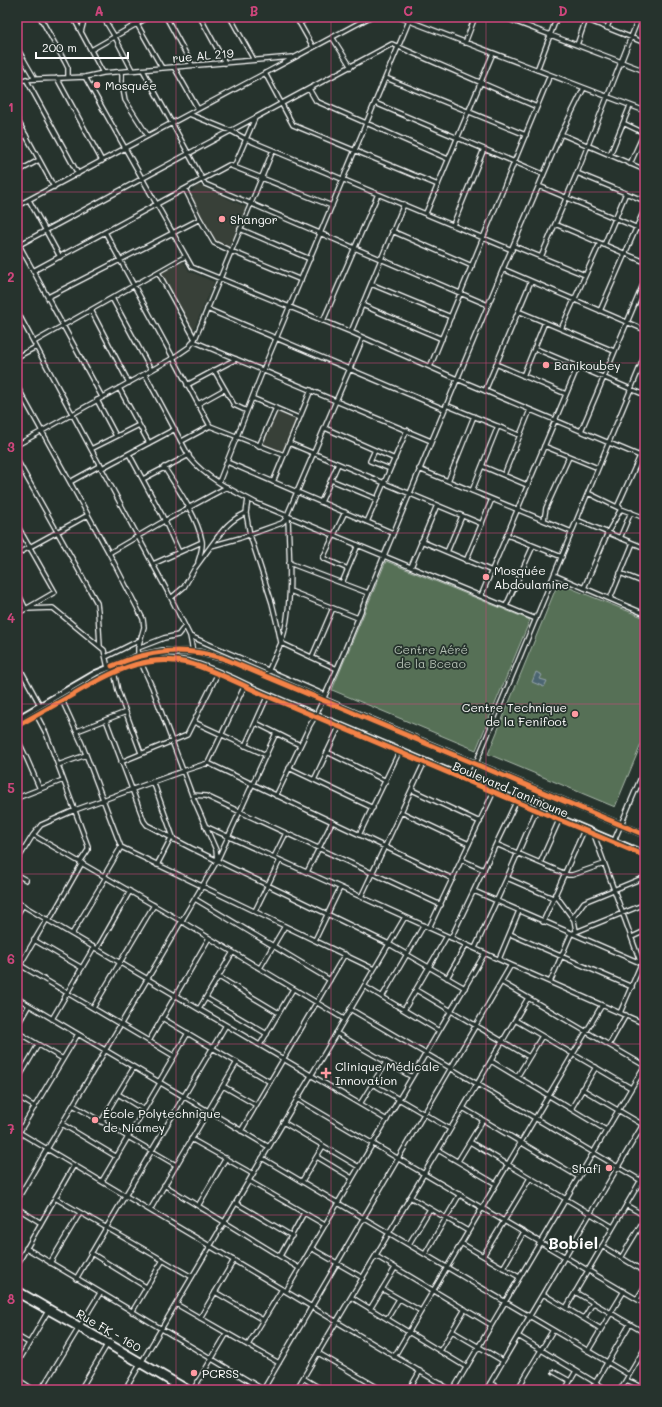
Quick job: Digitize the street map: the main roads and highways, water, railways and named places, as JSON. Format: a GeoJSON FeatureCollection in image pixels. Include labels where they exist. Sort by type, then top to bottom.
{"type":"FeatureCollection","features":[{"type":"Feature","properties":{"kind":"main road","name":"Boulevard Tanimoune"},"geometry":{"type":"LineString","coordinates":[[17,719],[96,673],[138,656],[162,651],[207,654],[222,658],[266,676],[645,835]]}},
{"type":"Feature","properties":{"kind":"main road","name":"Boulevard Tanimoune"},"geometry":{"type":"LineString","coordinates":[[17,724],[62,700],[98,678],[114,671],[141,662],[163,660],[187,662],[218,673],[645,854]]}},
{"type":"Feature","properties":{"kind":"main road","name":"Rue FK - 160"},"geometry":{"type":"LineString","coordinates":[[17,1289],[141,1363],[182,1390]]}},
{"type":"Feature","properties":{"kind":"main road","name":"Rue FK - 160"},"geometry":{"type":"LineString","coordinates":[[17,1294],[79,1326],[107,1345],[192,1390]]}},
{"type":"Feature","properties":{"kind":"water"},"geometry":{"type":"Polygon","coordinates":[[[536,672],[542,675],[540,679],[547,681],[544,687],[532,682],[536,672]]]}},
{"type":"Feature","properties":{"kind":"place","name":"Mosquée"},"geometry":{"type":"Point","coordinates":[97,85]}},
{"type":"Feature","properties":{"kind":"place","name":"Shangor"},"geometry":{"type":"Point","coordinates":[222,219]}},
{"type":"Feature","properties":{"kind":"place","name":"Banikoubey"},"geometry":{"type":"Point","coordinates":[546,365]}},
{"type":"Feature","properties":{"kind":"place","name":"Mosquée Abdoulamine"},"geometry":{"type":"Point","coordinates":[486,577]}},
{"type":"Feature","properties":{"kind":"place","name":"Centre Technique de la Fenifoot"},"geometry":{"type":"Point","coordinates":[575,714]}},
{"type":"Feature","properties":{"kind":"place","name":"Clinique Médicale Innovation"},"geometry":{"type":"Point","coordinates":[326,1073]}},
{"type":"Feature","properties":{"kind":"place","name":"École Polytechnique de Niamey"},"geometry":{"type":"Point","coordinates":[95,1120]}},
{"type":"Feature","properties":{"kind":"place","name":"Shafi"},"geometry":{"type":"Point","coordinates":[609,1168]}},
{"type":"Feature","properties":{"kind":"place","name":"PCRSS"},"geometry":{"type":"Point","coordinates":[194,1373]}},
{"type":"Feature","properties":{"kind":"district","name":"Bobiel"},"geometry":{"type":"Point","coordinates":[573,1242]}},
{"type":"Feature","properties":{"kind":"park label","name":"Centre Aéré de la Bceao"},"geometry":{"type":"Point","coordinates":[431,656]}}]}
